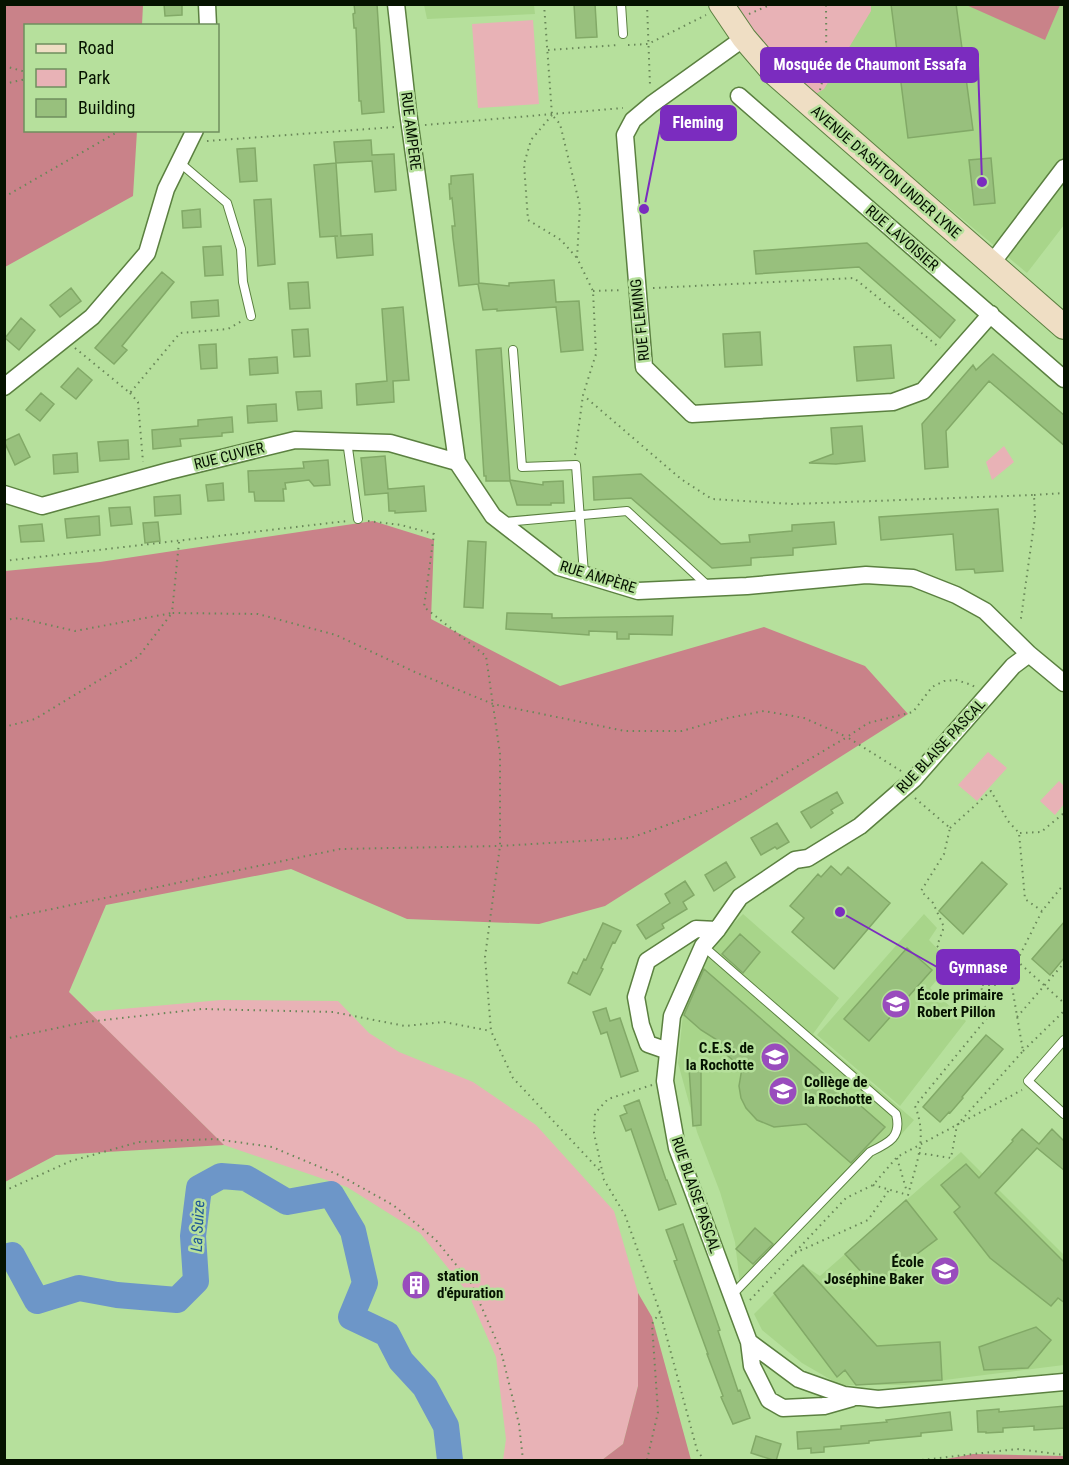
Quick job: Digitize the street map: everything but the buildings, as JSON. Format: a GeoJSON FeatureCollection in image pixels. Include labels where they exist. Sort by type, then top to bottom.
{"type":"FeatureCollection","features":[{"type":"Feature","properties":{"kind":"street"},"geometry":{"type":"LineString","coordinates":[[207,4],[208,24]]}},
{"type":"Feature","properties":{"kind":"street","name":"RUE AMPÈRE"},"geometry":{"type":"LineString","coordinates":[[396,4],[408,112],[457,462],[493,516],[559,567],[638,591],[866,575],[913,578],[956,595],[985,611],[1029,654],[1065,683]]}},
{"type":"Feature","properties":{"kind":"street","name":"AVENUE D'ASHTON UNDER LYNE"},"geometry":{"type":"LineString","coordinates":[[722,6],[744,38],[774,73],[1065,327]]}},
{"type":"Feature","properties":{"kind":"street","name":"RUE FLEMING"},"geometry":{"type":"LineString","coordinates":[[744,38],[652,104],[633,120],[625,135],[644,367],[693,414],[893,402],[923,391],[991,314]]}},
{"type":"Feature","properties":{"kind":"street","name":"RUE LAVOISIER"},"geometry":{"type":"LineString","coordinates":[[740,96],[1065,380]]}},
{"type":"Feature","properties":{"kind":"street"},"geometry":{"type":"LineString","coordinates":[[4,387],[92,318],[147,253],[166,189],[194,132]]}},
{"type":"Feature","properties":{"kind":"street"},"geometry":{"type":"LineString","coordinates":[[992,263],[1065,168]]}},
{"type":"Feature","properties":{"kind":"street","name":"RUE CUVIER"},"geometry":{"type":"LineString","coordinates":[[4,494],[42,507],[144,478],[295,440],[390,443],[457,462]]}},
{"type":"Feature","properties":{"kind":"street","name":"RUE BLAISE PASCAL"},"geometry":{"type":"LineString","coordinates":[[856,1396],[824,1406],[783,1408],[769,1400],[752,1366],[749,1342],[677,1148],[665,1081],[672,1016],[703,946],[740,897],[795,860],[808,858],[860,826],[909,784],[1013,666],[1029,654]]}},
{"type":"Feature","properties":{"kind":"street"},"geometry":{"type":"LineString","coordinates":[[668,1051],[648,1044],[642,1025],[636,997],[646,961],[696,929],[717,930]]}},
{"type":"Feature","properties":{"kind":"street"},"geometry":{"type":"LineString","coordinates":[[749,1342],[799,1379],[844,1395],[878,1399],[1065,1382]]}},
{"type":"Feature","properties":{"kind":"lane"},"geometry":{"type":"LineString","coordinates":[[621,4],[622,34]]}},
{"type":"Feature","properties":{"kind":"lane"},"geometry":{"type":"LineString","coordinates":[[179,162],[227,203],[241,249],[243,282],[251,316]]}},
{"type":"Feature","properties":{"kind":"lane"},"geometry":{"type":"LineString","coordinates":[[513,350],[522,467],[576,465],[584,575]]}},
{"type":"Feature","properties":{"kind":"lane"},"geometry":{"type":"LineString","coordinates":[[347,441],[358,519]]}},
{"type":"Feature","properties":{"kind":"lane"},"geometry":{"type":"LineString","coordinates":[[501,522],[627,511],[710,587]]}},
{"type":"Feature","properties":{"kind":"lane"},"geometry":{"type":"LineString","coordinates":[[703,946],[896,1114],[898,1123],[895,1137],[870,1152],[731,1296]]}},
{"type":"Feature","properties":{"kind":"lane"},"geometry":{"type":"LineString","coordinates":[[1065,1040],[1028,1081],[1065,1114]]}},
{"type":"Feature","properties":{"kind":"path"},"geometry":{"type":"LineString","coordinates":[[544,4],[552,115],[560,124],[580,206],[577,258]]}},
{"type":"Feature","properties":{"kind":"path"},"geometry":{"type":"LineString","coordinates":[[647,4],[652,104]]}},
{"type":"Feature","properties":{"kind":"path"},"geometry":{"type":"LineString","coordinates":[[815,110],[824,76],[827,47],[826,4]]}},
{"type":"Feature","properties":{"kind":"path"},"geometry":{"type":"LineString","coordinates":[[549,50],[648,44],[722,6]]}},
{"type":"Feature","properties":{"kind":"path"},"geometry":{"type":"LineString","coordinates":[[4,66],[24,71]]}},
{"type":"Feature","properties":{"kind":"path"},"geometry":{"type":"LineString","coordinates":[[4,84],[24,79]]}},
{"type":"Feature","properties":{"kind":"path"},"geometry":{"type":"LineString","coordinates":[[552,115],[531,140],[525,164],[528,220],[561,240],[577,258],[593,291],[596,354],[583,395],[575,455],[576,465]]}},
{"type":"Feature","properties":{"kind":"path"},"geometry":{"type":"LineString","coordinates":[[4,197],[118,132]]}},
{"type":"Feature","properties":{"kind":"path"},"geometry":{"type":"LineString","coordinates":[[593,291],[854,278],[953,358]]}},
{"type":"Feature","properties":{"kind":"path"},"geometry":{"type":"LineString","coordinates":[[130,393],[180,333],[228,329],[251,316]]}},
{"type":"Feature","properties":{"kind":"path"},"geometry":{"type":"LineString","coordinates":[[64,339],[138,402],[144,478]]}},
{"type":"Feature","properties":{"kind":"path"},"geometry":{"type":"LineString","coordinates":[[583,395],[681,479],[712,499],[793,504],[1065,493]]}},
{"type":"Feature","properties":{"kind":"path"},"geometry":{"type":"LineString","coordinates":[[1007,633],[1021,618],[1035,517],[1035,495]]}},
{"type":"Feature","properties":{"kind":"path"},"geometry":{"type":"LineString","coordinates":[[4,562],[358,519],[401,525],[434,534],[424,607],[486,656],[500,754],[501,846],[485,957],[491,1031],[513,1078],[603,1174]]}},
{"type":"Feature","properties":{"kind":"path"},"geometry":{"type":"LineString","coordinates":[[4,727],[35,719],[139,656],[172,613],[179,542]]}},
{"type":"Feature","properties":{"kind":"path"},"geometry":{"type":"LineString","coordinates":[[4,620],[19,618],[75,631],[172,613],[258,614],[325,632],[493,704],[625,731],[682,731],[723,719],[764,711],[804,718],[847,737],[909,784],[950,828]]}},
{"type":"Feature","properties":{"kind":"path"},"geometry":{"type":"LineString","coordinates":[[4,919],[340,849],[501,846],[630,838],[744,798],[868,723],[913,712],[933,687],[944,681],[956,680],[972,685],[987,697]]}},
{"type":"Feature","properties":{"kind":"path"},"geometry":{"type":"LineString","coordinates":[[908,1195],[922,1144],[919,1116],[915,1106],[987,1018],[981,985],[937,946],[944,927],[933,903],[921,891],[944,854],[950,828],[992,790],[1008,821],[1019,833],[1025,899],[1042,911]]}},
{"type":"Feature","properties":{"kind":"path"},"geometry":{"type":"LineString","coordinates":[[1019,833],[1041,832],[1065,813]]}},
{"type":"Feature","properties":{"kind":"path"},"geometry":{"type":"LineString","coordinates":[[1023,1051],[1010,975],[1042,911],[1065,884]]}},
{"type":"Feature","properties":{"kind":"path"},"geometry":{"type":"LineString","coordinates":[[981,985],[996,985],[1016,960]]}},
{"type":"Feature","properties":{"kind":"path"},"geometry":{"type":"LineString","coordinates":[[1016,960],[1065,1003]]}},
{"type":"Feature","properties":{"kind":"path"},"geometry":{"type":"LineString","coordinates":[[1017,1017],[1065,963]]}},
{"type":"Feature","properties":{"kind":"path"},"geometry":{"type":"LineString","coordinates":[[4,1039],[87,1022],[202,1009],[333,1012],[405,1026],[444,1022],[491,1031]]}},
{"type":"Feature","properties":{"kind":"path"},"geometry":{"type":"LineString","coordinates":[[919,1153],[951,1158],[957,1125],[1023,1051],[1065,1011]]}},
{"type":"Feature","properties":{"kind":"path"},"geometry":{"type":"LineString","coordinates":[[665,1081],[608,1099],[595,1113],[594,1133],[604,1180],[625,1215],[660,1312],[698,1450],[704,1461]]}},
{"type":"Feature","properties":{"kind":"path"},"geometry":{"type":"LineString","coordinates":[[737,1312],[846,1198],[873,1185],[897,1157],[1032,1084]]}},
{"type":"Feature","properties":{"kind":"path"},"geometry":{"type":"LineString","coordinates":[[4,1191],[71,1161],[139,1142],[215,1139],[272,1147],[339,1175],[393,1205],[435,1239],[471,1283],[501,1351],[519,1424],[523,1461]]}},
{"type":"Feature","properties":{"kind":"path"},"geometry":{"type":"LineString","coordinates":[[897,1157],[908,1195]]}},
{"type":"Feature","properties":{"kind":"path"},"geometry":{"type":"LineString","coordinates":[[873,1185],[908,1195]]}},
{"type":"Feature","properties":{"kind":"path"},"geometry":{"type":"LineString","coordinates":[[793,1254],[868,1220],[889,1190]]}},
{"type":"Feature","properties":{"kind":"path"},"geometry":{"type":"LineString","coordinates":[[647,1461],[658,1412],[652,1324],[660,1312]]}},
{"type":"Feature","properties":{"kind":"path"},"geometry":{"type":"LineString","coordinates":[[922,1461],[1017,1449],[1065,1455]]}},
{"type":"Feature","properties":{"kind":"shaded area"},"geometry":{"type":"Polygon","coordinates":[[[5,4],[143,5],[142,24],[24,24],[24,132],[137,132],[133,196],[5,267],[5,4]]]}},
{"type":"Feature","properties":{"kind":"shaded area"},"geometry":{"type":"Polygon","coordinates":[[[964,4],[1060,4],[1060,5],[1045,40],[964,4]]]}},
{"type":"Feature","properties":{"kind":"shaded area"},"geometry":{"type":"Polygon","coordinates":[[[424,5],[534,5],[535,14],[427,19],[424,5]]]}},
{"type":"Feature","properties":{"kind":"shaded area"},"geometry":{"type":"Polygon","coordinates":[[[734,5],[1064,5],[1064,225],[1027,273],[814,95],[734,5]]]}},
{"type":"Feature","properties":{"kind":"shaded area"},"geometry":{"type":"Polygon","coordinates":[[[373,521],[434,540],[431,619],[560,686],[764,627],[865,666],[908,714],[605,906],[539,924],[407,919],[291,869],[106,905],[69,992],[224,1145],[56,1155],[5,1182],[5,571],[100,562],[373,521]]]}},
{"type":"Feature","properties":{"kind":"shaded area","name":"Collège de la Rochotte"},"geometry":{"type":"Polygon","coordinates":[[[743,914],[839,998],[813,1034],[914,1120],[891,1146],[873,1153],[741,1292],[735,1242],[720,1192],[697,1132],[678,1063],[683,1014],[687,999],[705,961],[727,930],[743,914]]]}},
{"type":"Feature","properties":{"kind":"shaded area","name":"École primaire Robert Pillon"},"geometry":{"type":"Polygon","coordinates":[[[924,914],[937,928],[929,940],[951,963],[930,988],[966,1021],[900,1106],[817,1035],[924,914]]]}},
{"type":"Feature","properties":{"kind":"shaded area","name":"École Joséphine Baker"},"geometry":{"type":"Polygon","coordinates":[[[961,1152],[1064,1255],[1064,1365],[905,1385],[840,1385],[802,1363],[762,1330],[754,1314],[803,1265],[820,1276],[961,1152]]]}},
{"type":"Feature","properties":{"kind":"shaded area"},"geometry":{"type":"Polygon","coordinates":[[[638,1293],[652,1317],[691,1460],[602,1460],[623,1444],[638,1386],[638,1293]]]}},
{"type":"Feature","properties":{"kind":"shaded area"},"geometry":{"type":"Polygon","coordinates":[[[973,1454],[1064,1456],[1064,1460],[941,1460],[973,1454]]]}},
{"type":"Feature","properties":{"kind":"green space"},"geometry":{"type":"Polygon","coordinates":[[[734,5],[871,5],[871,11],[824,89],[814,95],[758,43],[734,5]]]}},
{"type":"Feature","properties":{"kind":"green space"},"geometry":{"type":"Polygon","coordinates":[[[533,20],[539,104],[478,108],[472,24],[533,20]]]}},
{"type":"Feature","properties":{"kind":"green space"},"geometry":{"type":"Polygon","coordinates":[[[1004,446],[1014,462],[992,480],[986,462],[1004,446]]]}},
{"type":"Feature","properties":{"kind":"green space"},"geometry":{"type":"Polygon","coordinates":[[[988,752],[1007,768],[977,801],[958,785],[988,752]]]}},
{"type":"Feature","properties":{"kind":"green space"},"geometry":{"type":"Polygon","coordinates":[[[1059,781],[1064,786],[1064,804],[1055,815],[1040,801],[1059,781]]]}},
{"type":"Feature","properties":{"kind":"green space"},"geometry":{"type":"Polygon","coordinates":[[[221,1000],[338,1001],[369,1033],[399,1052],[473,1082],[536,1125],[614,1211],[638,1293],[638,1386],[623,1444],[602,1460],[503,1460],[506,1439],[496,1357],[468,1293],[420,1233],[347,1187],[224,1145],[89,1012],[221,1000]]]}},
{"type":"Feature","properties":{"kind":"waterway","name":"La Suize"},"geometry":{"type":"LineString","coordinates":[[4,1257],[12,1255],[37,1301],[79,1288],[117,1295],[177,1300],[196,1281],[193,1236],[199,1188],[221,1176],[246,1178],[287,1202],[331,1194],[353,1231],[365,1283],[351,1317],[387,1334],[401,1361],[425,1387],[446,1426],[450,1460]]}},
{"type":"Feature","properties":{"kind":"place","name":"Mosquée de Chaumont Essafa"},"geometry":{"type":"Point","coordinates":[982,182]}},
{"type":"Feature","properties":{"kind":"place","name":"Fleming"},"geometry":{"type":"Point","coordinates":[644,209]}},
{"type":"Feature","properties":{"kind":"place","name":"Gymnase"},"geometry":{"type":"Point","coordinates":[840,912]}},
{"type":"Feature","properties":{"kind":"place","name":"École primaire Robert Pillon"},"geometry":{"type":"Point","coordinates":[896,1004]}},
{"type":"Feature","properties":{"kind":"place","name":"C.E.S. de la Rochotte"},"geometry":{"type":"Point","coordinates":[775,1057]}},
{"type":"Feature","properties":{"kind":"place","name":"Collège de la Rochotte"},"geometry":{"type":"Point","coordinates":[783,1091]}},
{"type":"Feature","properties":{"kind":"place","name":"École Joséphine Baker"},"geometry":{"type":"Point","coordinates":[945,1271]}},
{"type":"Feature","properties":{"kind":"place","name":"station d'épuration"},"geometry":{"type":"Point","coordinates":[416,1285]}}]}
